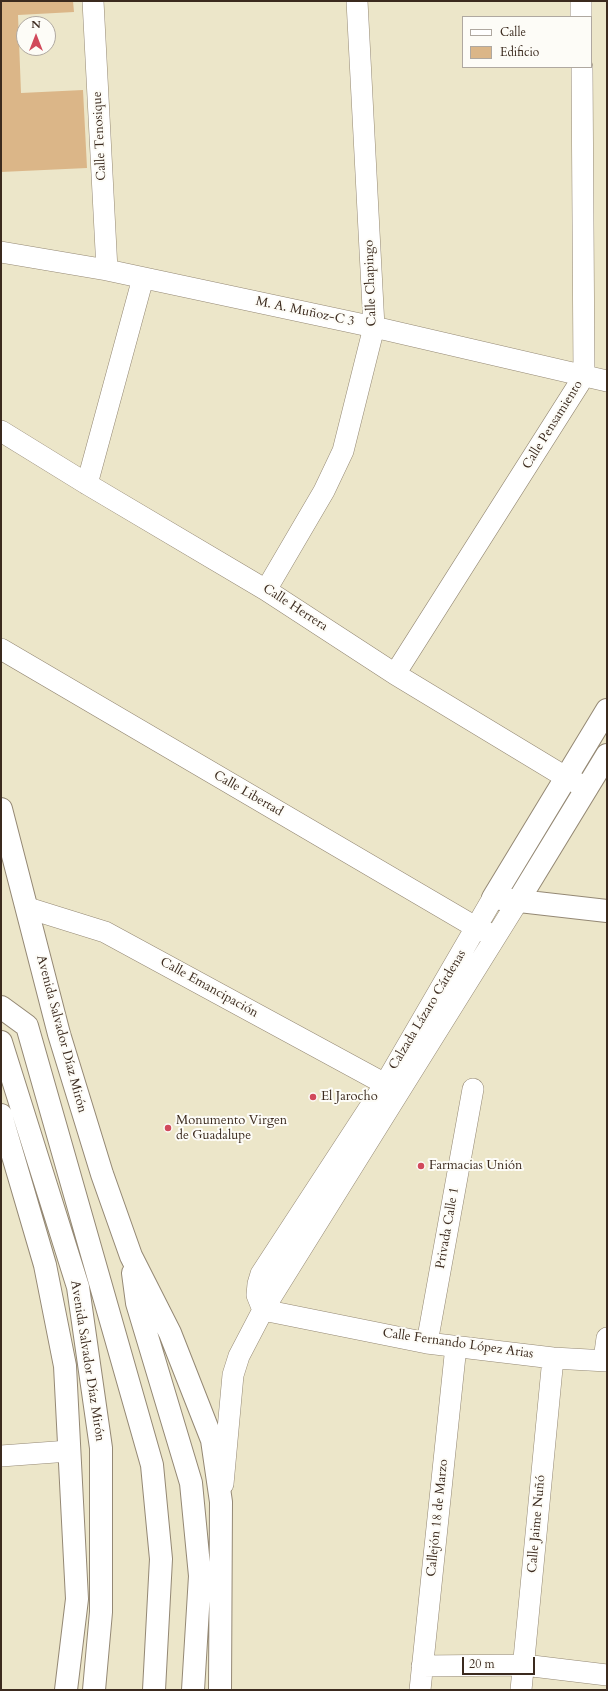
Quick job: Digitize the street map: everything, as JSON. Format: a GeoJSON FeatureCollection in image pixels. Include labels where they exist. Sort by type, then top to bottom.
{"type":"FeatureCollection","features":[{"type":"Feature","properties":{"kind":"main road","name":"Calzada Lázaro Cárdenas"},"geometry":{"type":"LineString","coordinates":[[493,898],[607,710]]}},
{"type":"Feature","properties":{"kind":"main road","name":"Calzada Lázaro Cárdenas"},"geometry":{"type":"LineString","coordinates":[[518,901],[607,754]]}},
{"type":"Feature","properties":{"kind":"main road","name":"Avenida Salvador Díaz Mirón"},"geometry":{"type":"LineString","coordinates":[[1,809],[28,908],[61,1041],[102,1174],[131,1256],[170,1333],[212,1440],[221,1502],[220,1690]]}},
{"type":"Feature","properties":{"kind":"main road"},"geometry":{"type":"LineString","coordinates":[[493,898],[607,911]]}},
{"type":"Feature","properties":{"kind":"main road"},"geometry":{"type":"LineString","coordinates":[[1,1008],[27,1026],[152,1465],[161,1559],[154,1690]]}},
{"type":"Feature","properties":{"kind":"main road","name":"Avenida Salvador Díaz Mirón"},"geometry":{"type":"LineString","coordinates":[[1,1042],[76,1282],[101,1448],[101,1612],[94,1690]]}},
{"type":"Feature","properties":{"kind":"main road","name":"Avenida Salvador Díaz Mirón"},"geometry":{"type":"LineString","coordinates":[[1,1114],[45,1265],[65,1366],[68,1451],[77,1599],[66,1690]]}},
{"type":"Feature","properties":{"kind":"main road","name":"Avenida Salvador Díaz Mirón"},"geometry":{"type":"LineString","coordinates":[[131,1256],[137,1303],[191,1483],[200,1576],[193,1690]]}},
{"type":"Feature","properties":{"kind":"street","name":"Calle Tenosique"},"geometry":{"type":"LineString","coordinates":[[93,1],[108,270]]}},
{"type":"Feature","properties":{"kind":"street","name":"Calle Chapingo"},"geometry":{"type":"LineString","coordinates":[[266,590],[324,491],[343,451],[374,327],[357,1]]}},
{"type":"Feature","properties":{"kind":"street"},"geometry":{"type":"LineString","coordinates":[[581,1],[582,16]]}},
{"type":"Feature","properties":{"kind":"street","name":"Calle Pensamiento"},"geometry":{"type":"LineString","coordinates":[[395,674],[584,376],[582,68]]}},
{"type":"Feature","properties":{"kind":"street","name":"M. A. Muñoz-C 3"},"geometry":{"type":"LineString","coordinates":[[1,252],[108,270],[374,327],[607,381]]}},
{"type":"Feature","properties":{"kind":"street"},"geometry":{"type":"LineString","coordinates":[[87,484],[143,278]]}},
{"type":"Feature","properties":{"kind":"street","name":"Calle Herrera"},"geometry":{"type":"LineString","coordinates":[[1,431],[87,484],[266,590],[395,674],[567,778],[587,788]]}},
{"type":"Feature","properties":{"kind":"street","name":"Calle Libertad"},"geometry":{"type":"LineString","coordinates":[[1,649],[486,932]]}},
{"type":"Feature","properties":{"kind":"street","name":"Calzada Lázaro Cárdenas"},"geometry":{"type":"LineString","coordinates":[[221,1502],[233,1375],[239,1356],[263,1310],[486,932],[493,898]]}},
{"type":"Feature","properties":{"kind":"street","name":"Calzada Lázaro Cárdenas"},"geometry":{"type":"LineString","coordinates":[[263,1310],[257,1295],[261,1274],[486,932],[518,901]]}},
{"type":"Feature","properties":{"kind":"street","name":"Calle Emancipación"},"geometry":{"type":"LineString","coordinates":[[28,908],[105,932],[385,1084]]}},
{"type":"Feature","properties":{"kind":"street","name":"Privada Calle 1"},"geometry":{"type":"LineString","coordinates":[[427,1343],[473,1089]]}},
{"type":"Feature","properties":{"kind":"street","name":"Calle Fernando López Arias"},"geometry":{"type":"LineString","coordinates":[[263,1310],[427,1343],[553,1358],[605,1361]]}},
{"type":"Feature","properties":{"kind":"street"},"geometry":{"type":"LineString","coordinates":[[605,1361],[607,1338]]}},
{"type":"Feature","properties":{"kind":"street","name":"Callejón 18 de Marzo"},"geometry":{"type":"LineString","coordinates":[[420,1690],[456,1346]]}},
{"type":"Feature","properties":{"kind":"street","name":"Calle Jaime Nuñó"},"geometry":{"type":"LineString","coordinates":[[521,1690],[553,1358]]}},
{"type":"Feature","properties":{"kind":"street"},"geometry":{"type":"LineString","coordinates":[[1,1456],[68,1451]]}},
{"type":"Feature","properties":{"kind":"street"},"geometry":{"type":"LineString","coordinates":[[422,1666],[524,1665],[607,1675]]}},
{"type":"Feature","properties":{"kind":"building"},"geometry":{"type":"Polygon","coordinates":[[[1,1],[73,1],[74,12],[16,16],[16,56],[20,56],[21,93],[83,90],[87,168],[1,172],[1,1]]]}},
{"type":"Feature","properties":{"kind":"place","name":"El Jarocho"},"geometry":{"type":"Point","coordinates":[313,1097]}},
{"type":"Feature","properties":{"kind":"place","name":"Monumento Virgen de Guadalupe"},"geometry":{"type":"Point","coordinates":[168,1128]}},
{"type":"Feature","properties":{"kind":"place","name":"Farmacias Unión"},"geometry":{"type":"Point","coordinates":[421,1166]}}]}
